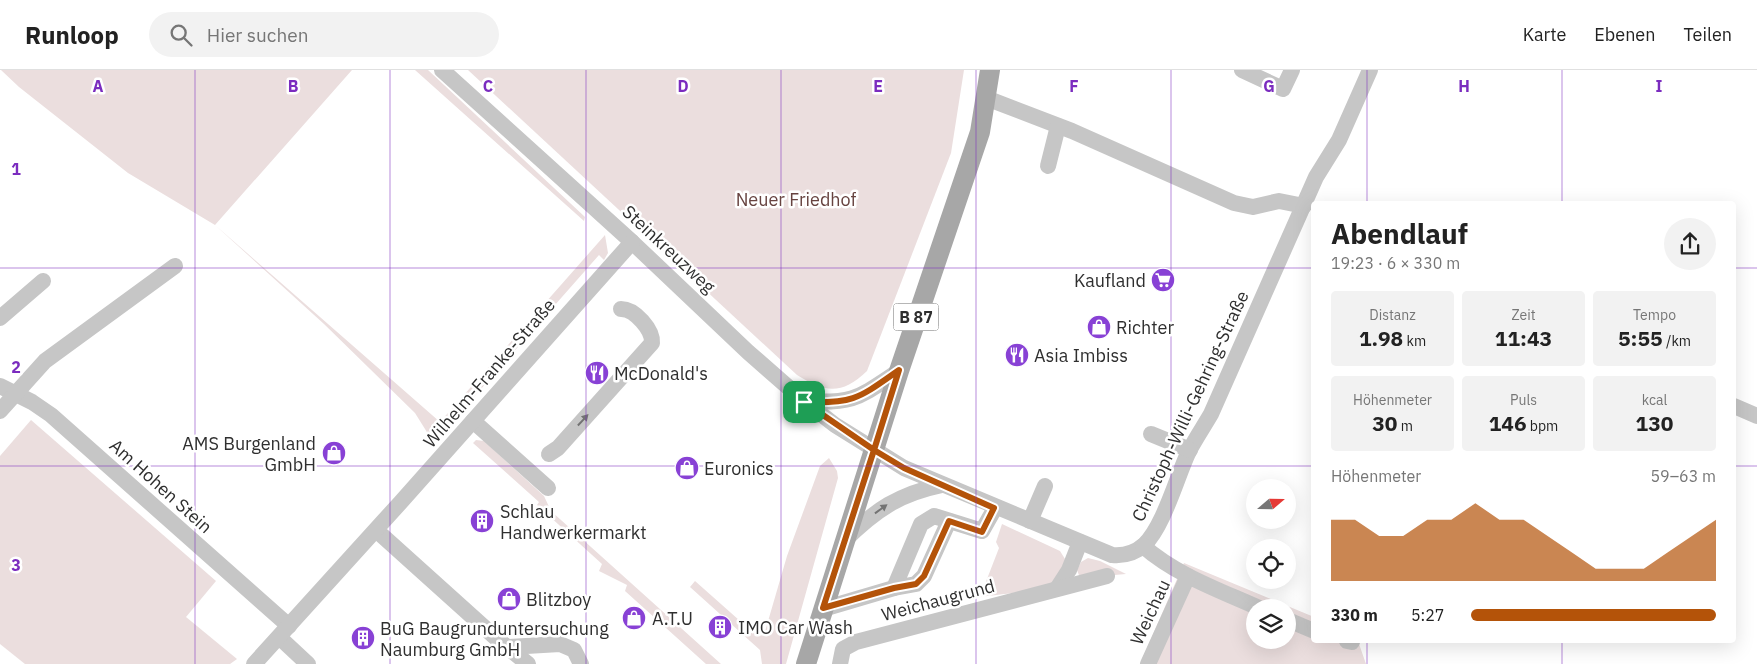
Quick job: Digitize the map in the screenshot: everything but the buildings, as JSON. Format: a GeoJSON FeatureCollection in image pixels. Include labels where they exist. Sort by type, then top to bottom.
{"type":"FeatureCollection","features":[{"type":"Feature","properties":{"kind":"main road","name":"B 87"},"geometry":{"type":"LineString","coordinates":[[806,664],[899,370],[980,132],[990,70]]}},
{"type":"Feature","properties":{"kind":"street","name":"Steinkreuzweg"},"geometry":{"type":"LineString","coordinates":[[442,70],[632,242],[748,352],[804,402],[874,450]]}},
{"type":"Feature","properties":{"kind":"street"},"geometry":{"type":"LineString","coordinates":[[1242,70],[1283,89],[1292,70]]}},
{"type":"Feature","properties":{"kind":"street","name":"Christoph-Willi-Gehring-Straße"},"geometry":{"type":"LineString","coordinates":[[874,450],[942,485],[994,508],[1112,555],[1128,554],[1143,546],[1155,530],[1190,450],[1211,414],[1321,168],[1339,140],[1370,70]]}},
{"type":"Feature","properties":{"kind":"street"},"geometry":{"type":"LineString","coordinates":[[986,98],[1058,126],[1234,203],[1253,207],[1279,201],[1304,206]]}},
{"type":"Feature","properties":{"kind":"street"},"geometry":{"type":"LineString","coordinates":[[1048,166],[1058,126]]}},
{"type":"Feature","properties":{"kind":"street","name":"Wilhelm-Franke-Straße"},"geometry":{"type":"LineString","coordinates":[[254,664],[473,422],[632,242]]}},
{"type":"Feature","properties":{"kind":"street"},"geometry":{"type":"LineString","coordinates":[[0,411],[7,390],[174,266]]}},
{"type":"Feature","properties":{"kind":"street"},"geometry":{"type":"LineString","coordinates":[[0,318],[42,281]]}},
{"type":"Feature","properties":{"kind":"street"},"geometry":{"type":"LineString","coordinates":[[549,454],[571,434],[652,343],[652,337],[647,328],[628,310],[621,309]]}},
{"type":"Feature","properties":{"kind":"street"},"geometry":{"type":"LineString","coordinates":[[804,402],[847,402],[864,394],[899,370]]}},
{"type":"Feature","properties":{"kind":"street","name":"Am Hohen Stein"},"geometry":{"type":"LineString","coordinates":[[7,390],[51,415],[284,632],[308,664]]}},
{"type":"Feature","properties":{"kind":"street"},"geometry":{"type":"LineString","coordinates":[[1736,407],[1757,416]]}},
{"type":"Feature","properties":{"kind":"street"},"geometry":{"type":"LineString","coordinates":[[473,422],[548,488]]}},
{"type":"Feature","properties":{"kind":"street"},"geometry":{"type":"LineString","coordinates":[[1151,434],[1190,450]]}},
{"type":"Feature","properties":{"kind":"street"},"geometry":{"type":"LineString","coordinates":[[844,541],[868,519],[896,500],[918,490],[942,485]]}},
{"type":"Feature","properties":{"kind":"street"},"geometry":{"type":"LineString","coordinates":[[1030,521],[1045,486]]}},
{"type":"Feature","properties":{"kind":"street"},"geometry":{"type":"LineString","coordinates":[[894,588],[921,524],[934,516],[982,532],[994,508]]}},
{"type":"Feature","properties":{"kind":"street"},"geometry":{"type":"LineString","coordinates":[[823,608],[894,588],[916,584],[924,576],[949,521]]}},
{"type":"Feature","properties":{"kind":"street"},"geometry":{"type":"LineString","coordinates":[[376,530],[496,638],[528,664]]}},
{"type":"Feature","properties":{"kind":"street"},"geometry":{"type":"LineString","coordinates":[[1058,587],[1070,570],[1080,542]]}},
{"type":"Feature","properties":{"kind":"street"},"geometry":{"type":"LineString","coordinates":[[1143,546],[1161,561],[1188,576],[1246,602]]}},
{"type":"Feature","properties":{"kind":"street","name":"Weichaugrund"},"geometry":{"type":"LineString","coordinates":[[840,664],[843,649],[856,642],[1058,587],[1107,576]]}},
{"type":"Feature","properties":{"kind":"street","name":"Weichau"},"geometry":{"type":"LineString","coordinates":[[1148,664],[1188,576]]}},
{"type":"Feature","properties":{"kind":"street"},"geometry":{"type":"LineString","coordinates":[[1296,623],[1311,630]]}},
{"type":"Feature","properties":{"kind":"street"},"geometry":{"type":"LineString","coordinates":[[509,647],[560,644],[574,650],[581,664]]}},
{"type":"Feature","properties":{"kind":"green space"},"geometry":{"type":"Polygon","coordinates":[[[1,70],[352,70],[215,225],[128,173],[19,87],[1,70]]]}},
{"type":"Feature","properties":{"kind":"green space"},"geometry":{"type":"Polygon","coordinates":[[[415,70],[428,70],[585,217],[584,221],[415,70]]]}},
{"type":"Feature","properties":{"kind":"green space","name":"Neuer Friedhof"},"geometry":{"type":"Polygon","coordinates":[[[468,70],[964,70],[951,153],[867,371],[849,384],[833,389],[816,385],[797,375],[468,70]]]}},
{"type":"Feature","properties":{"kind":"green space"},"geometry":{"type":"Polygon","coordinates":[[[215,225],[440,422],[605,235],[608,253],[604,260],[599,255],[436,440],[430,437],[415,413],[324,324],[215,225]]]}},
{"type":"Feature","properties":{"kind":"green space"},"geometry":{"type":"Polygon","coordinates":[[[31,420],[216,581],[186,617],[237,659],[230,664],[25,664],[0,644],[0,456],[31,420]]]}},
{"type":"Feature","properties":{"kind":"green space"},"geometry":{"type":"Polygon","coordinates":[[[476,440],[484,441],[544,496],[551,511],[721,664],[706,664],[625,591],[627,585],[599,571],[602,564],[537,505],[539,502],[473,443],[476,440]]]}},
{"type":"Feature","properties":{"kind":"green space"},"geometry":{"type":"Polygon","coordinates":[[[829,458],[837,471],[838,478],[786,664],[762,664],[760,650],[690,587],[695,581],[757,636],[764,635],[787,556],[820,466],[829,458]]]}},
{"type":"Feature","properties":{"kind":"green space"},"geometry":{"type":"Polygon","coordinates":[[[1002,524],[1060,551],[1065,559],[1063,568],[1055,581],[1040,588],[980,597],[999,548],[996,542],[1002,524]]]}},
{"type":"Feature","properties":{"kind":"green space"},"geometry":{"type":"Polygon","coordinates":[[[1088,558],[1100,561],[1126,574],[1080,578],[1077,570],[1081,562],[1088,558]]]}},
{"type":"Feature","properties":{"kind":"green space"},"geometry":{"type":"Polygon","coordinates":[[[1184,563],[1271,599],[1246,599],[1246,649],[1296,649],[1296,610],[1311,616],[1311,643],[1359,643],[1366,664],[1140,664],[1184,563]]]}},
{"type":"Feature","properties":{"kind":"place","name":"Kaufland"},"geometry":{"type":"Point","coordinates":[1163,280]}},
{"type":"Feature","properties":{"kind":"place","name":"Richter"},"geometry":{"type":"Point","coordinates":[1099,327]}},
{"type":"Feature","properties":{"kind":"place","name":"Asia Imbiss"},"geometry":{"type":"Point","coordinates":[1017,355]}},
{"type":"Feature","properties":{"kind":"place","name":"McDonald's"},"geometry":{"type":"Point","coordinates":[597,373]}},
{"type":"Feature","properties":{"kind":"place","name":"AMS Burgenland GmbH"},"geometry":{"type":"Point","coordinates":[334,453]}},
{"type":"Feature","properties":{"kind":"place","name":"Euronics"},"geometry":{"type":"Point","coordinates":[687,468]}},
{"type":"Feature","properties":{"kind":"place","name":"Schlau Handwerkermarkt"},"geometry":{"type":"Point","coordinates":[482,521]}},
{"type":"Feature","properties":{"kind":"place","name":"Blitzboy"},"geometry":{"type":"Point","coordinates":[509,599]}},
{"type":"Feature","properties":{"kind":"place","name":"A.T.U"},"geometry":{"type":"Point","coordinates":[634,618]}},
{"type":"Feature","properties":{"kind":"place","name":"IMO Car Wash"},"geometry":{"type":"Point","coordinates":[720,627]}},
{"type":"Feature","properties":{"kind":"place","name":"BuG Baugrunduntersuchung Naumburg GmbH"},"geometry":{"type":"Point","coordinates":[363,638]}},
{"type":"Feature","properties":{"kind":"route"},"geometry":{"type":"LineString","coordinates":[[804,402],[847,402],[864,394],[899,370],[874,450],[904,468],[994,508],[982,532],[949,521],[924,576],[916,584],[894,588],[823,608],[874,450],[804,402]]}}]}
